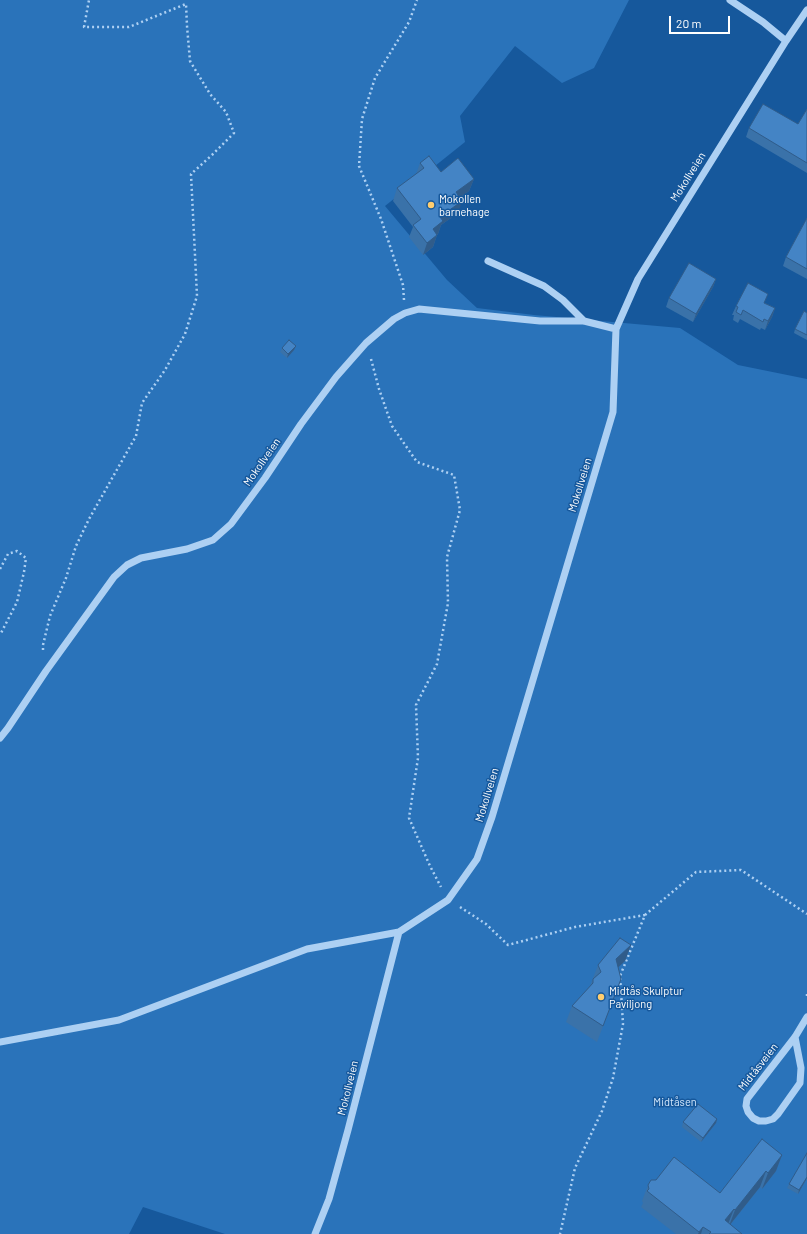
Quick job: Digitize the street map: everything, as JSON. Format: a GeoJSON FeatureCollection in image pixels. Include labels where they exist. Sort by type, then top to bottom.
{"type":"FeatureCollection","features":[{"type":"Feature","properties":{"kind":"street"},"geometry":{"type":"LineString","coordinates":[[730,0],[763,22],[786,41]]}},
{"type":"Feature","properties":{"kind":"street","name":"Mokollveien"},"geometry":{"type":"LineString","coordinates":[[316,1234],[329,1199],[344,1146],[399,932],[448,900],[477,859],[492,817],[613,412],[616,329],[638,279],[786,41],[807,10]]}},
{"type":"Feature","properties":{"kind":"street"},"geometry":{"type":"LineString","coordinates":[[488,261],[544,286],[563,300],[584,321]]}},
{"type":"Feature","properties":{"kind":"street","name":"Mokollveien"},"geometry":{"type":"LineString","coordinates":[[0,738],[114,577],[127,566],[141,558],[187,549],[213,540],[231,524],[336,377],[366,343],[394,319],[405,313],[419,309],[540,321],[584,321],[616,329]]}},
{"type":"Feature","properties":{"kind":"street"},"geometry":{"type":"LineString","coordinates":[[0,1042],[119,1020],[307,949],[399,932]]}},
{"type":"Feature","properties":{"kind":"street","name":"Midtåsveien"},"geometry":{"type":"LineString","coordinates":[[795,1037],[801,1068],[800,1083],[773,1119],[759,1121],[753,1118],[748,1112],[746,1106],[747,1099],[795,1037],[807,1017]]}},
{"type":"Feature","properties":{"kind":"path"},"geometry":{"type":"LineString","coordinates":[[46,671],[43,644],[50,616],[66,578],[76,546],[93,512],[136,436],[142,403],[165,370],[185,334],[194,304],[196,296],[191,174],[234,133],[226,112],[210,94],[190,61],[186,26],[186,4],[129,27],[84,27],[89,0]]}},
{"type":"Feature","properties":{"kind":"path"},"geometry":{"type":"LineString","coordinates":[[405,313],[403,285],[381,219],[359,166],[362,120],[375,78],[409,22],[417,0]]}},
{"type":"Feature","properties":{"kind":"path"},"geometry":{"type":"LineString","coordinates":[[0,569],[8,554],[17,551],[26,558],[17,602],[0,635]]}},
{"type":"Feature","properties":{"kind":"path"},"geometry":{"type":"LineString","coordinates":[[645,914],[696,872],[740,870],[807,914]]}},
{"type":"Feature","properties":{"kind":"green space","name":"Midtåsen"},"geometry":{"type":"Polygon","coordinates":[[[0,0],[629,0],[594,68],[562,83],[515,46],[460,116],[465,142],[385,206],[447,280],[477,308],[534,315],[680,328],[738,365],[807,379],[807,1234],[225,1234],[143,1207],[129,1234],[0,1234],[0,0]]]}},
{"type":"Feature","properties":{"kind":"building"},"geometry":{"type":"Polygon","coordinates":[[[763,104],[798,124],[807,109],[807,163],[749,128],[763,104]]]}},
{"type":"Feature","properties":{"kind":"building"},"geometry":{"type":"Polygon","coordinates":[[[429,156],[441,172],[458,158],[474,179],[456,192],[462,201],[440,217],[443,221],[433,229],[437,235],[427,243],[413,225],[421,219],[397,188],[424,168],[420,163],[429,156]]]}},
{"type":"Feature","properties":{"kind":"building"},"geometry":{"type":"Polygon","coordinates":[[[807,218],[807,269],[786,257],[807,218]]]}},
{"type":"Feature","properties":{"kind":"building"},"geometry":{"type":"Polygon","coordinates":[[[689,263],[716,279],[696,314],[669,298],[689,263]]]}},
{"type":"Feature","properties":{"kind":"building"},"geometry":{"type":"Polygon","coordinates":[[[748,283],[768,294],[764,303],[775,308],[768,321],[764,319],[763,322],[743,310],[741,315],[736,312],[738,307],[736,306],[748,283]]]}},
{"type":"Feature","properties":{"kind":"building"},"geometry":{"type":"Polygon","coordinates":[[[804,311],[807,313],[807,335],[795,329],[804,311]]]}},
{"type":"Feature","properties":{"kind":"building"},"geometry":{"type":"Polygon","coordinates":[[[289,340],[296,346],[288,354],[282,348],[289,340]]]}},
{"type":"Feature","properties":{"kind":"building","name":"Midtås Skulptur Paviljong"},"geometry":{"type":"Polygon","coordinates":[[[620,938],[631,945],[616,959],[621,979],[603,1026],[572,1006],[593,983],[593,979],[601,972],[598,965],[620,938]]]}},
{"type":"Feature","properties":{"kind":"building"},"geometry":{"type":"Polygon","coordinates":[[[698,1104],[717,1119],[703,1138],[683,1122],[698,1104]]]}},
{"type":"Feature","properties":{"kind":"building"},"geometry":{"type":"Polygon","coordinates":[[[762,1139],[782,1155],[768,1173],[766,1171],[735,1210],[734,1209],[725,1220],[742,1234],[709,1234],[711,1232],[703,1227],[699,1232],[647,1191],[651,1180],[656,1180],[674,1157],[720,1193],[762,1139]]]}},
{"type":"Feature","properties":{"kind":"building"},"geometry":{"type":"Polygon","coordinates":[[[807,1153],[807,1177],[799,1190],[789,1184],[807,1153]]]}},
{"type":"Feature","properties":{"kind":"place","name":"Mokollen barnehage"},"geometry":{"type":"Point","coordinates":[431,205]}},
{"type":"Feature","properties":{"kind":"place","name":"Midtås Skulptur Paviljong"},"geometry":{"type":"Point","coordinates":[601,997]}}]}
